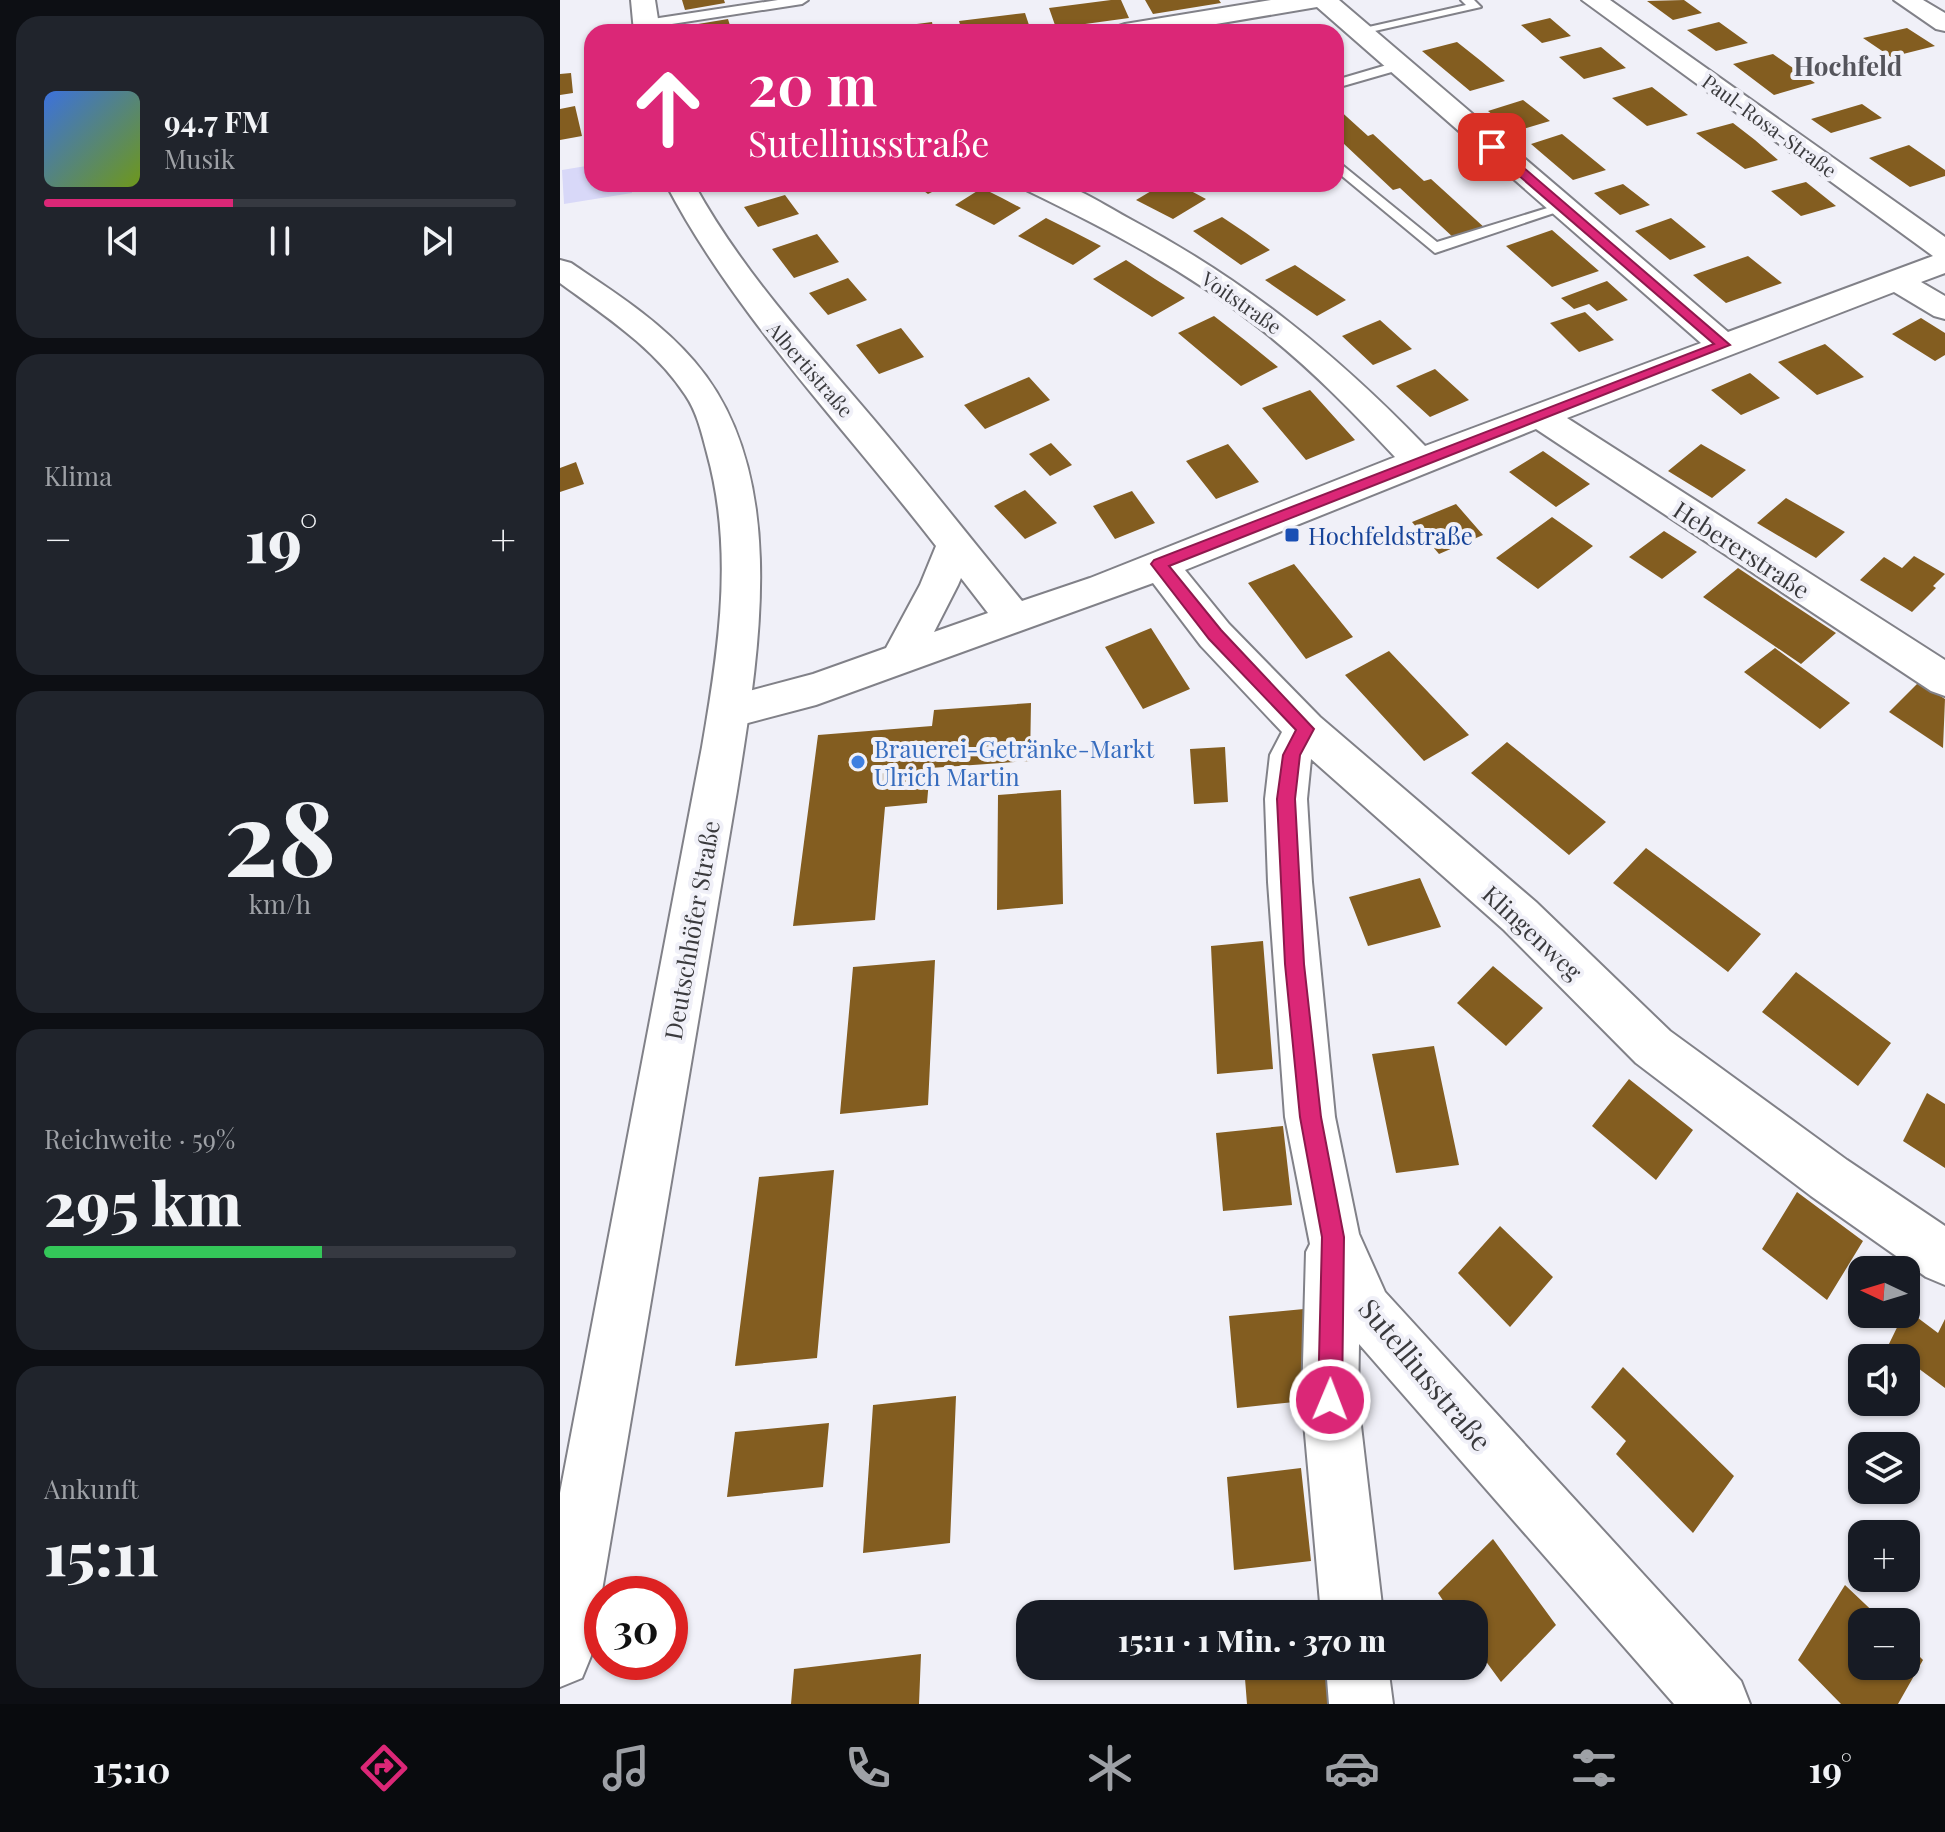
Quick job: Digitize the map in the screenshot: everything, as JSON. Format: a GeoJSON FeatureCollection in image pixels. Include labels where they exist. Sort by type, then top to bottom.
{"type":"FeatureCollection","features":[{"type":"Feature","properties":{"kind":"street"},"geometry":{"type":"LineString","coordinates":[[1172,24],[1314,0]]}},
{"type":"Feature","properties":{"kind":"street"},"geometry":{"type":"LineString","coordinates":[[1324,0],[1723,345]]}},
{"type":"Feature","properties":{"kind":"street","name":"Paul-Rosa-Straße"},"geometry":{"type":"LineString","coordinates":[[1594,0],[1945,251]]}},
{"type":"Feature","properties":{"kind":"street"},"geometry":{"type":"LineString","coordinates":[[1906,0],[1945,24]]}},
{"type":"Feature","properties":{"kind":"street","name":"Albertistraße"},"geometry":{"type":"LineString","coordinates":[[685,192],[731,272],[784,340],[907,482],[1014,619]]}},
{"type":"Feature","properties":{"kind":"street","name":"Voitstraße"},"geometry":{"type":"LineString","coordinates":[[1053,192],[1114,220],[1230,291],[1296,341],[1339,379],[1419,461]]}},
{"type":"Feature","properties":{"kind":"street"},"geometry":{"type":"LineString","coordinates":[[729,712],[816,689],[902,656],[1014,619],[1419,461],[1945,262]]}},
{"type":"Feature","properties":{"kind":"street","name":"Deutschhöfer Straße"},"geometry":{"type":"LineString","coordinates":[[560,269],[654,339],[699,390],[713,417],[732,477],[739,519],[739,619],[729,712],[560,1656]]}},
{"type":"Feature","properties":{"kind":"street"},"geometry":{"type":"LineString","coordinates":[[1898,281],[1945,309]]}},
{"type":"Feature","properties":{"kind":"street","name":"Hebererstraße"},"geometry":{"type":"LineString","coordinates":[[1540,416],[1945,680]]}},
{"type":"Feature","properties":{"kind":"street"},"geometry":{"type":"LineString","coordinates":[[902,656],[939,585],[955,545]]}},
{"type":"Feature","properties":{"kind":"street","name":"Klingenweg"},"geometry":{"type":"LineString","coordinates":[[1159,564],[1215,635],[1305,729],[1520,916],[1653,1047],[1829,1178],[1945,1258]]}},
{"type":"Feature","properties":{"kind":"street","name":"Sutelliusstraße"},"geometry":{"type":"LineString","coordinates":[[1305,729],[1291,755],[1286,799],[1290,882],[1310,1117],[1333,1237],[1366,1311],[1718,1704]]}},
{"type":"Feature","properties":{"kind":"street"},"geometry":{"type":"LineString","coordinates":[[1333,1237],[1330,1400],[1351,1600]]}},
{"type":"Feature","properties":{"kind":"street"},"geometry":{"type":"LineString","coordinates":[[1358,1680],[1361,1704]]}},
{"type":"Feature","properties":{"kind":"lane"},"geometry":{"type":"LineString","coordinates":[[645,19],[802,0]]}},
{"type":"Feature","properties":{"kind":"lane"},"geometry":{"type":"LineString","coordinates":[[1357,31],[1475,7],[1467,0]]}},
{"type":"Feature","properties":{"kind":"lane"},"geometry":{"type":"LineString","coordinates":[[1344,82],[1397,66]]}},
{"type":"Feature","properties":{"kind":"lane"},"geometry":{"type":"LineString","coordinates":[[1344,171],[1435,248],[1562,208]]}},
{"type":"Feature","properties":{"kind":"shaded area"},"geometry":{"type":"Polygon","coordinates":[[[584,166],[584,192],[632,193],[564,204],[562,170],[584,166]]]}},
{"type":"Feature","properties":{"kind":"building"},"geometry":{"type":"Polygon","coordinates":[[[682,0],[724,0],[725,3],[685,10],[682,0]]]}},
{"type":"Feature","properties":{"kind":"building"},"geometry":{"type":"Polygon","coordinates":[[[1121,0],[1129,18],[1085,24],[1055,24],[1049,8],[1121,0]]]}},
{"type":"Feature","properties":{"kind":"building"},"geometry":{"type":"Polygon","coordinates":[[[1145,0],[1219,0],[1221,3],[1153,14],[1145,0]]]}},
{"type":"Feature","properties":{"kind":"building"},"geometry":{"type":"Polygon","coordinates":[[[1684,0],[1702,13],[1673,20],[1647,1],[1684,0]]]}},
{"type":"Feature","properties":{"kind":"building"},"geometry":{"type":"Polygon","coordinates":[[[1025,13],[1029,24],[960,24],[959,21],[1025,13]]]}},
{"type":"Feature","properties":{"kind":"building"},"geometry":{"type":"Polygon","coordinates":[[[1550,18],[1571,36],[1542,43],[1521,25],[1550,18]]]}},
{"type":"Feature","properties":{"kind":"building"},"geometry":{"type":"Polygon","coordinates":[[[728,19],[730,24],[698,24],[728,19]]]}},
{"type":"Feature","properties":{"kind":"building"},"geometry":{"type":"Polygon","coordinates":[[[1719,22],[1748,43],[1716,51],[1687,30],[1719,22]]]}},
{"type":"Feature","properties":{"kind":"building"},"geometry":{"type":"Polygon","coordinates":[[[1907,28],[1935,46],[1891,57],[1863,38],[1907,28]]]}},
{"type":"Feature","properties":{"kind":"building"},"geometry":{"type":"Polygon","coordinates":[[[1457,42],[1505,81],[1470,91],[1422,51],[1457,42]]]}},
{"type":"Feature","properties":{"kind":"building"},"geometry":{"type":"Polygon","coordinates":[[[1601,47],[1626,68],[1584,79],[1559,57],[1601,47]]]}},
{"type":"Feature","properties":{"kind":"building"},"geometry":{"type":"Polygon","coordinates":[[[1773,54],[1815,83],[1774,95],[1733,64],[1773,54]]]}},
{"type":"Feature","properties":{"kind":"building"},"geometry":{"type":"Polygon","coordinates":[[[571,73],[573,93],[560,95],[560,74],[571,73]]]}},
{"type":"Feature","properties":{"kind":"building"},"geometry":{"type":"Polygon","coordinates":[[[1652,87],[1688,115],[1647,126],[1612,98],[1652,87]]]}},
{"type":"Feature","properties":{"kind":"building"},"geometry":{"type":"Polygon","coordinates":[[[1523,100],[1550,121],[1513,132],[1488,111],[1523,100]]]}},
{"type":"Feature","properties":{"kind":"building"},"geometry":{"type":"Polygon","coordinates":[[[1862,104],[1882,118],[1831,133],[1811,119],[1862,104]]]}},
{"type":"Feature","properties":{"kind":"building"},"geometry":{"type":"Polygon","coordinates":[[[575,106],[582,136],[560,140],[560,109],[575,106]]]}},
{"type":"Feature","properties":{"kind":"building"},"geometry":{"type":"Polygon","coordinates":[[[1344,114],[1368,136],[1373,134],[1424,181],[1431,179],[1486,229],[1455,239],[1400,188],[1393,190],[1344,144],[1344,114]]]}},
{"type":"Feature","properties":{"kind":"building"},"geometry":{"type":"Polygon","coordinates":[[[1733,123],[1778,160],[1745,169],[1696,133],[1733,123]]]}},
{"type":"Feature","properties":{"kind":"building"},"geometry":{"type":"Polygon","coordinates":[[[1562,134],[1606,170],[1573,180],[1531,144],[1562,134]]]}},
{"type":"Feature","properties":{"kind":"building"},"geometry":{"type":"Polygon","coordinates":[[[1909,145],[1945,170],[1945,176],[1910,187],[1869,158],[1909,145]]]}},
{"type":"Feature","properties":{"kind":"building"},"geometry":{"type":"Polygon","coordinates":[[[1806,182],[1836,206],[1801,216],[1771,191],[1806,182]]]}},
{"type":"Feature","properties":{"kind":"building"},"geometry":{"type":"Polygon","coordinates":[[[1623,184],[1650,205],[1620,215],[1594,193],[1623,184]]]}},
{"type":"Feature","properties":{"kind":"building"},"geometry":{"type":"Polygon","coordinates":[[[976,192],[990,192],[1021,208],[994,225],[955,205],[976,192]]]}},
{"type":"Feature","properties":{"kind":"building"},"geometry":{"type":"Polygon","coordinates":[[[1150,192],[1193,192],[1206,199],[1173,219],[1136,200],[1150,192]]]}},
{"type":"Feature","properties":{"kind":"building"},"geometry":{"type":"Polygon","coordinates":[[[785,195],[799,214],[758,227],[744,207],[785,195]]]}},
{"type":"Feature","properties":{"kind":"building"},"geometry":{"type":"Polygon","coordinates":[[[1222,217],[1270,250],[1241,265],[1193,231],[1222,217]]]}},
{"type":"Feature","properties":{"kind":"building"},"geometry":{"type":"Polygon","coordinates":[[[1046,218],[1101,246],[1073,265],[1018,236],[1046,218]]]}},
{"type":"Feature","properties":{"kind":"building"},"geometry":{"type":"Polygon","coordinates":[[[1671,218],[1706,247],[1670,260],[1635,231],[1671,218]]]}},
{"type":"Feature","properties":{"kind":"building"},"geometry":{"type":"Polygon","coordinates":[[[1552,230],[1599,271],[1552,287],[1506,246],[1552,230]]]}},
{"type":"Feature","properties":{"kind":"building"},"geometry":{"type":"Polygon","coordinates":[[[817,234],[839,262],[794,278],[772,249],[817,234]]]}},
{"type":"Feature","properties":{"kind":"building"},"geometry":{"type":"Polygon","coordinates":[[[1748,256],[1782,283],[1726,303],[1693,275],[1748,256]]]}},
{"type":"Feature","properties":{"kind":"building"},"geometry":{"type":"Polygon","coordinates":[[[1126,260],[1185,298],[1152,317],[1093,279],[1126,260]]]}},
{"type":"Feature","properties":{"kind":"building"},"geometry":{"type":"Polygon","coordinates":[[[1295,265],[1346,300],[1317,316],[1265,280],[1295,265]]]}},
{"type":"Feature","properties":{"kind":"building"},"geometry":{"type":"Polygon","coordinates":[[[848,278],[867,300],[828,315],[809,293],[848,278]]]}},
{"type":"Feature","properties":{"kind":"building"},"geometry":{"type":"Polygon","coordinates":[[[1607,281],[1628,300],[1597,311],[1589,304],[1574,309],[1561,298],[1607,281]]]}},
{"type":"Feature","properties":{"kind":"building"},"geometry":{"type":"Polygon","coordinates":[[[1585,312],[1614,340],[1579,352],[1550,323],[1585,312]]]}},
{"type":"Feature","properties":{"kind":"building"},"geometry":{"type":"Polygon","coordinates":[[[1214,316],[1278,367],[1241,386],[1178,333],[1214,316]]]}},
{"type":"Feature","properties":{"kind":"building"},"geometry":{"type":"Polygon","coordinates":[[[1921,318],[1945,333],[1945,355],[1935,361],[1892,334],[1921,318]]]}},
{"type":"Feature","properties":{"kind":"building"},"geometry":{"type":"Polygon","coordinates":[[[1380,320],[1412,349],[1373,365],[1342,336],[1380,320]]]}},
{"type":"Feature","properties":{"kind":"building"},"geometry":{"type":"Polygon","coordinates":[[[901,328],[924,357],[879,374],[856,345],[901,328]]]}},
{"type":"Feature","properties":{"kind":"building"},"geometry":{"type":"Polygon","coordinates":[[[1825,344],[1864,377],[1817,395],[1778,362],[1825,344]]]}},
{"type":"Feature","properties":{"kind":"building"},"geometry":{"type":"Polygon","coordinates":[[[1435,369],[1469,400],[1430,417],[1396,386],[1435,369]]]}},
{"type":"Feature","properties":{"kind":"building"},"geometry":{"type":"Polygon","coordinates":[[[1750,373],[1780,398],[1741,415],[1711,390],[1750,373]]]}},
{"type":"Feature","properties":{"kind":"building"},"geometry":{"type":"Polygon","coordinates":[[[1029,377],[1050,400],[985,429],[964,405],[1029,377]]]}},
{"type":"Feature","properties":{"kind":"building"},"geometry":{"type":"Polygon","coordinates":[[[1310,390],[1355,440],[1306,460],[1262,408],[1310,390]]]}},
{"type":"Feature","properties":{"kind":"building"},"geometry":{"type":"Polygon","coordinates":[[[1051,443],[1072,465],[1050,476],[1029,454],[1051,443]]]}},
{"type":"Feature","properties":{"kind":"building"},"geometry":{"type":"Polygon","coordinates":[[[1228,444],[1259,482],[1216,499],[1186,461],[1228,444]]]}},
{"type":"Feature","properties":{"kind":"building"},"geometry":{"type":"Polygon","coordinates":[[[1701,444],[1746,470],[1712,498],[1668,471],[1701,444]]]}},
{"type":"Feature","properties":{"kind":"building"},"geometry":{"type":"Polygon","coordinates":[[[1543,451],[1590,484],[1556,507],[1509,472],[1543,451]]]}},
{"type":"Feature","properties":{"kind":"building"},"geometry":{"type":"Polygon","coordinates":[[[576,462],[584,484],[560,492],[560,468],[576,462]]]}},
{"type":"Feature","properties":{"kind":"building"},"geometry":{"type":"Polygon","coordinates":[[[1025,490],[1057,523],[1025,539],[994,506],[1025,490]]]}},
{"type":"Feature","properties":{"kind":"building"},"geometry":{"type":"Polygon","coordinates":[[[1132,491],[1155,523],[1115,539],[1093,506],[1132,491]]]}},
{"type":"Feature","properties":{"kind":"building"},"geometry":{"type":"Polygon","coordinates":[[[1786,498],[1845,532],[1816,558],[1757,523],[1786,498]]]}},
{"type":"Feature","properties":{"kind":"building"},"geometry":{"type":"Polygon","coordinates":[[[1456,504],[1483,535],[1439,554],[1412,522],[1456,504]]]}},
{"type":"Feature","properties":{"kind":"building"},"geometry":{"type":"Polygon","coordinates":[[[1552,517],[1593,546],[1538,589],[1496,558],[1552,517]]]}},
{"type":"Feature","properties":{"kind":"building"},"geometry":{"type":"Polygon","coordinates":[[[1664,531],[1697,552],[1662,579],[1629,557],[1664,531]]]}},
{"type":"Feature","properties":{"kind":"building"},"geometry":{"type":"Polygon","coordinates":[[[1914,556],[1945,574],[1912,612],[1860,580],[1884,557],[1902,568],[1914,556]]]}},
{"type":"Feature","properties":{"kind":"building"},"geometry":{"type":"Polygon","coordinates":[[[1294,564],[1353,637],[1306,659],[1248,583],[1294,564]]]}},
{"type":"Feature","properties":{"kind":"building"},"geometry":{"type":"Polygon","coordinates":[[[1738,568],[1836,633],[1801,664],[1703,597],[1738,568]]]}},
{"type":"Feature","properties":{"kind":"building"},"geometry":{"type":"Polygon","coordinates":[[[1151,628],[1190,689],[1143,709],[1105,647],[1151,628]]]}},
{"type":"Feature","properties":{"kind":"building"},"geometry":{"type":"Polygon","coordinates":[[[1775,648],[1850,703],[1820,729],[1744,672],[1775,648]]]}},
{"type":"Feature","properties":{"kind":"building"},"geometry":{"type":"Polygon","coordinates":[[[1389,651],[1469,735],[1424,761],[1345,675],[1389,651]]]}},
{"type":"Feature","properties":{"kind":"building"},"geometry":{"type":"Polygon","coordinates":[[[1919,682],[1945,699],[1943,748],[1889,712],[1919,682]]]}},
{"type":"Feature","properties":{"kind":"building"},"geometry":{"type":"Polygon","coordinates":[[[1031,703],[1030,761],[930,768],[927,803],[885,807],[875,920],[793,926],[818,735],[932,726],[934,710],[1031,703]]]}},
{"type":"Feature","properties":{"kind":"building"},"geometry":{"type":"Polygon","coordinates":[[[1507,742],[1606,822],[1569,855],[1471,773],[1507,742]]]}},
{"type":"Feature","properties":{"kind":"building"},"geometry":{"type":"Polygon","coordinates":[[[1225,747],[1228,802],[1194,804],[1190,749],[1225,747]]]}},
{"type":"Feature","properties":{"kind":"building"},"geometry":{"type":"Polygon","coordinates":[[[1061,790],[1063,904],[997,910],[998,795],[1061,790]]]}},
{"type":"Feature","properties":{"kind":"building"},"geometry":{"type":"Polygon","coordinates":[[[1646,848],[1761,934],[1728,972],[1613,883],[1646,848]]]}},
{"type":"Feature","properties":{"kind":"building"},"geometry":{"type":"Polygon","coordinates":[[[1420,878],[1441,927],[1368,946],[1349,897],[1420,878]]]}},
{"type":"Feature","properties":{"kind":"building"},"geometry":{"type":"Polygon","coordinates":[[[1263,941],[1273,1069],[1217,1074],[1211,946],[1263,941]]]}},
{"type":"Feature","properties":{"kind":"building"},"geometry":{"type":"Polygon","coordinates":[[[935,960],[928,1105],[840,1114],[853,967],[935,960]]]}},
{"type":"Feature","properties":{"kind":"building"},"geometry":{"type":"Polygon","coordinates":[[[1493,966],[1543,1008],[1506,1046],[1457,1003],[1493,966]]]}},
{"type":"Feature","properties":{"kind":"building"},"geometry":{"type":"Polygon","coordinates":[[[1796,972],[1891,1043],[1858,1086],[1762,1012],[1796,972]]]}},
{"type":"Feature","properties":{"kind":"building"},"geometry":{"type":"Polygon","coordinates":[[[1434,1046],[1459,1165],[1396,1173],[1372,1054],[1434,1046]]]}},
{"type":"Feature","properties":{"kind":"building"},"geometry":{"type":"Polygon","coordinates":[[[1629,1079],[1693,1130],[1656,1180],[1592,1126],[1629,1079]]]}},
{"type":"Feature","properties":{"kind":"building"},"geometry":{"type":"Polygon","coordinates":[[[1927,1093],[1945,1104],[1945,1168],[1903,1141],[1927,1093]]]}},
{"type":"Feature","properties":{"kind":"building"},"geometry":{"type":"Polygon","coordinates":[[[1283,1126],[1292,1205],[1223,1211],[1216,1133],[1283,1126]]]}},
{"type":"Feature","properties":{"kind":"building"},"geometry":{"type":"Polygon","coordinates":[[[834,1170],[817,1358],[735,1366],[759,1177],[834,1170]]]}},
{"type":"Feature","properties":{"kind":"building"},"geometry":{"type":"Polygon","coordinates":[[[1797,1192],[1863,1241],[1854,1256],[1848,1256],[1848,1266],[1827,1300],[1762,1249],[1797,1192]]]}},
{"type":"Feature","properties":{"kind":"building"},"geometry":{"type":"Polygon","coordinates":[[[1500,1226],[1553,1277],[1510,1327],[1458,1273],[1500,1226]]]}},
{"type":"Feature","properties":{"kind":"building"},"geometry":{"type":"Polygon","coordinates":[[[1304,1309],[1314,1400],[1237,1408],[1229,1316],[1304,1309]]]}},
{"type":"Feature","properties":{"kind":"building"},"geometry":{"type":"Polygon","coordinates":[[[1945,1319],[1945,1388],[1920,1370],[1920,1344],[1889,1344],[1897,1328],[1920,1328],[1920,1320],[1938,1333],[1945,1319]]]}},
{"type":"Feature","properties":{"kind":"building"},"geometry":{"type":"Polygon","coordinates":[[[1623,1367],[1734,1476],[1693,1533],[1616,1454],[1626,1441],[1591,1407],[1623,1367]]]}},
{"type":"Feature","properties":{"kind":"building"},"geometry":{"type":"Polygon","coordinates":[[[956,1396],[950,1543],[863,1553],[873,1405],[956,1396]]]}},
{"type":"Feature","properties":{"kind":"building"},"geometry":{"type":"Polygon","coordinates":[[[829,1423],[823,1487],[727,1497],[735,1432],[829,1423]]]}},
{"type":"Feature","properties":{"kind":"building"},"geometry":{"type":"Polygon","coordinates":[[[1301,1468],[1311,1561],[1234,1570],[1227,1477],[1301,1468]]]}},
{"type":"Feature","properties":{"kind":"building"},"geometry":{"type":"Polygon","coordinates":[[[1493,1539],[1556,1625],[1501,1682],[1488,1664],[1488,1600],[1443,1600],[1438,1593],[1493,1539]]]}},
{"type":"Feature","properties":{"kind":"building"},"geometry":{"type":"Polygon","coordinates":[[[1845,1585],[1848,1592],[1852,1592],[1869,1608],[1848,1608],[1848,1680],[1912,1680],[1898,1704],[1841,1704],[1798,1660],[1845,1585]]]}},
{"type":"Feature","properties":{"kind":"building"},"geometry":{"type":"Polygon","coordinates":[[[921,1654],[919,1704],[791,1704],[794,1669],[921,1654]]]}},
{"type":"Feature","properties":{"kind":"building"},"geometry":{"type":"Polygon","coordinates":[[[1245,1680],[1341,1680],[1344,1704],[1247,1704],[1245,1680]]]}},
{"type":"Feature","properties":{"kind":"place","name":"Hochfeldstraße"},"geometry":{"type":"Point","coordinates":[1292,535]}},
{"type":"Feature","properties":{"kind":"place","name":"Brauerei-Getränke-Markt Ulrich Martin"},"geometry":{"type":"Point","coordinates":[858,762]}},
{"type":"Feature","properties":{"kind":"district","name":"Hochfeld"},"geometry":{"type":"Point","coordinates":[1848,65]}},
{"type":"Feature","properties":{"kind":"route"},"geometry":{"type":"LineString","coordinates":[[1330,1400],[1333,1237],[1310,1117],[1295,964],[1286,799],[1291,755],[1305,729],[1215,635],[1159,564],[1723,345],[1492,147]]}}]}
